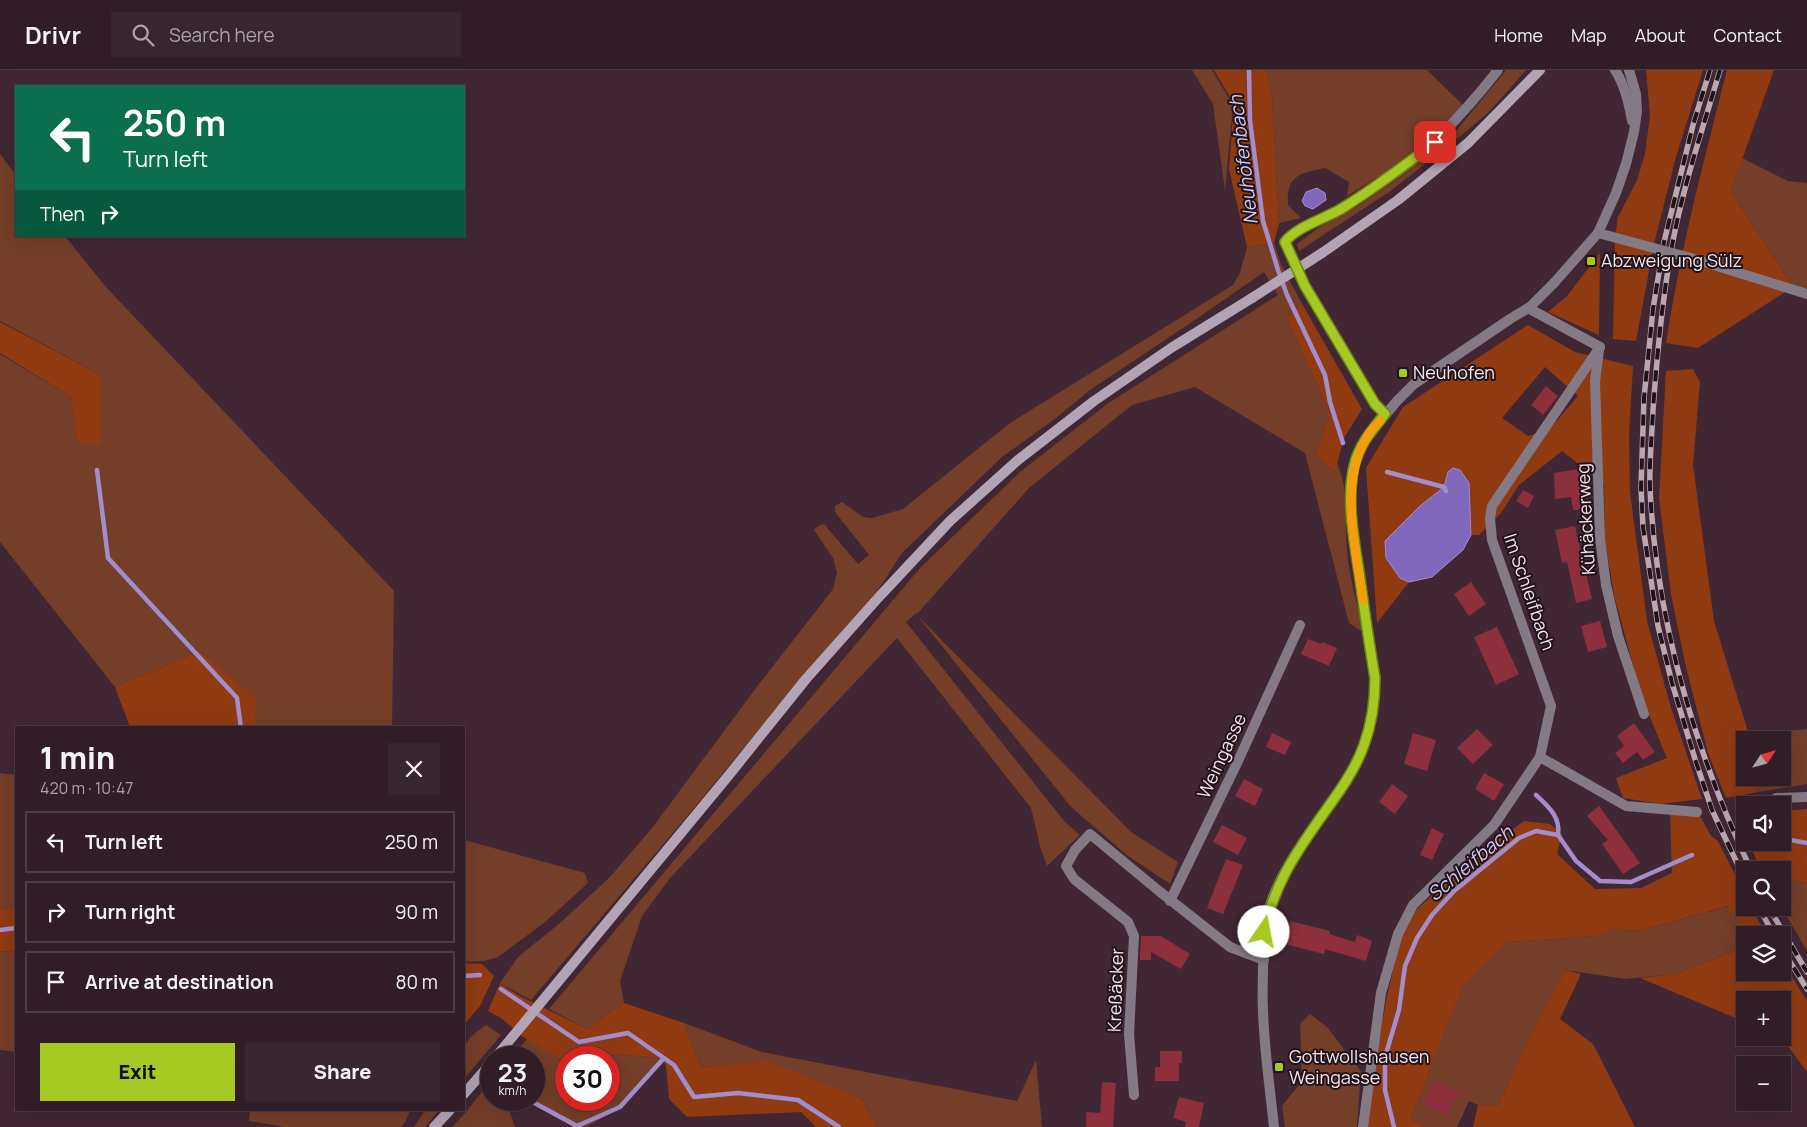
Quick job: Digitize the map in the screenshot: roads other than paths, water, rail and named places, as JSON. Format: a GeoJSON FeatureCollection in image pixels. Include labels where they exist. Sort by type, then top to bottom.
{"type":"FeatureCollection","features":[{"type":"Feature","properties":{"kind":"main road"},"geometry":{"type":"LineString","coordinates":[[505,1046],[806,679],[950,521],[1018,460],[1094,401],[1171,348],[1322,254],[1398,200],[1468,142],[1540,70]]}},
{"type":"Feature","properties":{"kind":"main road"},"geometry":{"type":"LineString","coordinates":[[465,1093],[480,1076]]}},
{"type":"Feature","properties":{"kind":"main road"},"geometry":{"type":"LineString","coordinates":[[434,1127],[449,1111]]}},
{"type":"Feature","properties":{"kind":"street"},"geometry":{"type":"LineString","coordinates":[[1385,414],[1375,404],[1305,286],[1285,242],[1291,234],[1338,210],[1388,179],[1428,147],[1476,98],[1498,70]]}},
{"type":"Feature","properties":{"kind":"street"},"geometry":{"type":"LineString","coordinates":[[1615,70],[1629,102],[1634,132]]}},
{"type":"Feature","properties":{"kind":"street"},"geometry":{"type":"LineString","coordinates":[[1274,1127],[1263,1011],[1264,932],[1269,909],[1278,885],[1294,857],[1344,786],[1357,762],[1370,728],[1375,702],[1375,678],[1353,536],[1351,498],[1354,466],[1365,439],[1385,414],[1414,384],[1528,308],[1554,283],[1598,233],[1616,193],[1634,132],[1637,110],[1636,94],[1629,70]]}},
{"type":"Feature","properties":{"kind":"street"},"geometry":{"type":"LineString","coordinates":[[1598,233],[1691,258],[1807,294]]}},
{"type":"Feature","properties":{"kind":"street"},"geometry":{"type":"LineString","coordinates":[[1528,308],[1600,347]]}},
{"type":"Feature","properties":{"kind":"street","name":"Kühäckerweg"},"geometry":{"type":"LineString","coordinates":[[1600,347],[1595,381],[1600,538],[1606,585],[1618,636],[1644,714]]}},
{"type":"Feature","properties":{"kind":"street","name":"Im Schleifbach"},"geometry":{"type":"LineString","coordinates":[[1364,1127],[1381,993],[1398,934],[1413,905],[1494,825],[1540,757],[1551,706],[1492,540],[1491,512],[1492,506],[1600,347]]}},
{"type":"Feature","properties":{"kind":"street","name":"Weingasse"},"geometry":{"type":"LineString","coordinates":[[1170,900],[1238,761],[1300,625]]}},
{"type":"Feature","properties":{"kind":"street"},"geometry":{"type":"LineString","coordinates":[[1540,757],[1626,806],[1697,812]]}},
{"type":"Feature","properties":{"kind":"street"},"geometry":{"type":"LineString","coordinates":[[1791,798],[1807,797]]}},
{"type":"Feature","properties":{"kind":"street","name":"Kreßäcker"},"geometry":{"type":"LineString","coordinates":[[1134,1095],[1129,1034],[1134,936],[1128,922],[1074,879],[1066,866],[1075,850],[1090,834],[1170,900]]}},
{"type":"Feature","properties":{"kind":"street"},"geometry":{"type":"LineString","coordinates":[[1170,900],[1230,947],[1264,960]]}},
{"type":"Feature","properties":{"kind":"waterway","name":"Neuhöfenbach"},"geometry":{"type":"LineString","coordinates":[[1249,70],[1250,120],[1263,221],[1287,295],[1325,375],[1330,402],[1343,443]]}},
{"type":"Feature","properties":{"kind":"waterway"},"geometry":{"type":"LineString","coordinates":[[97,470],[108,558],[237,698],[241,726]]}},
{"type":"Feature","properties":{"kind":"waterway","name":"Neuhöfenbach"},"geometry":{"type":"LineString","coordinates":[[1387,472],[1444,487],[1446,491]]}},
{"type":"Feature","properties":{"kind":"waterway","name":"Neuhöfenbach"},"geometry":{"type":"LineString","coordinates":[[1536,795],[1556,817],[1558,835]]}},
{"type":"Feature","properties":{"kind":"waterway","name":"Schleifbach"},"geometry":{"type":"LineString","coordinates":[[1394,1127],[1385,1090],[1385,1057],[1399,1010],[1405,966],[1417,938],[1432,915],[1454,891],[1519,838],[1536,831],[1558,835],[1576,861],[1600,881],[1631,882],[1692,855]]}},
{"type":"Feature","properties":{"kind":"waterway","name":"Schleifbach"},"geometry":{"type":"LineString","coordinates":[[1791,840],[1807,843]]}},
{"type":"Feature","properties":{"kind":"waterway","name":"Schleifbach"},"geometry":{"type":"LineString","coordinates":[[0,930],[15,928]]}},
{"type":"Feature","properties":{"kind":"waterway","name":"Schleifbach"},"geometry":{"type":"LineString","coordinates":[[465,976],[480,975]]}},
{"type":"Feature","properties":{"kind":"waterway","name":"Schleifbach"},"geometry":{"type":"LineString","coordinates":[[501,989],[579,1042],[628,1033],[674,1065],[694,1097],[738,1093],[798,1100],[839,1127]]}},
{"type":"Feature","properties":{"kind":"waterway"},"geometry":{"type":"LineString","coordinates":[[545,1109],[577,1126],[620,1107],[663,1059]]}},
{"type":"Feature","properties":{"kind":"railway"},"geometry":{"type":"LineString","coordinates":[[1710,70],[1693,125],[1664,242],[1653,309],[1644,398],[1641,488],[1643,527],[1658,626],[1672,683],[1712,810],[1736,861]]}},
{"type":"Feature","properties":{"kind":"railway"},"geometry":{"type":"LineString","coordinates":[[1720,70],[1688,179],[1668,266],[1656,369],[1650,488],[1660,587],[1682,684],[1712,779],[1747,861]]}},
{"type":"Feature","properties":{"kind":"railway"},"geometry":{"type":"LineString","coordinates":[[1763,916],[1769,926]]}},
{"type":"Feature","properties":{"kind":"railway"},"geometry":{"type":"LineString","coordinates":[[1774,916],[1807,972]]}},
{"type":"Feature","properties":{"kind":"railway"},"geometry":{"type":"LineString","coordinates":[[1791,963],[1807,989]]}},
{"type":"Feature","properties":{"kind":"place","name":"Abzweigung Sülz"},"geometry":{"type":"Point","coordinates":[1591,261]}},
{"type":"Feature","properties":{"kind":"place","name":"Neuhofen"},"geometry":{"type":"Point","coordinates":[1403,373]}},
{"type":"Feature","properties":{"kind":"place","name":"Gottwollshausen Weingasse"},"geometry":{"type":"Point","coordinates":[1279,1067]}}]}
